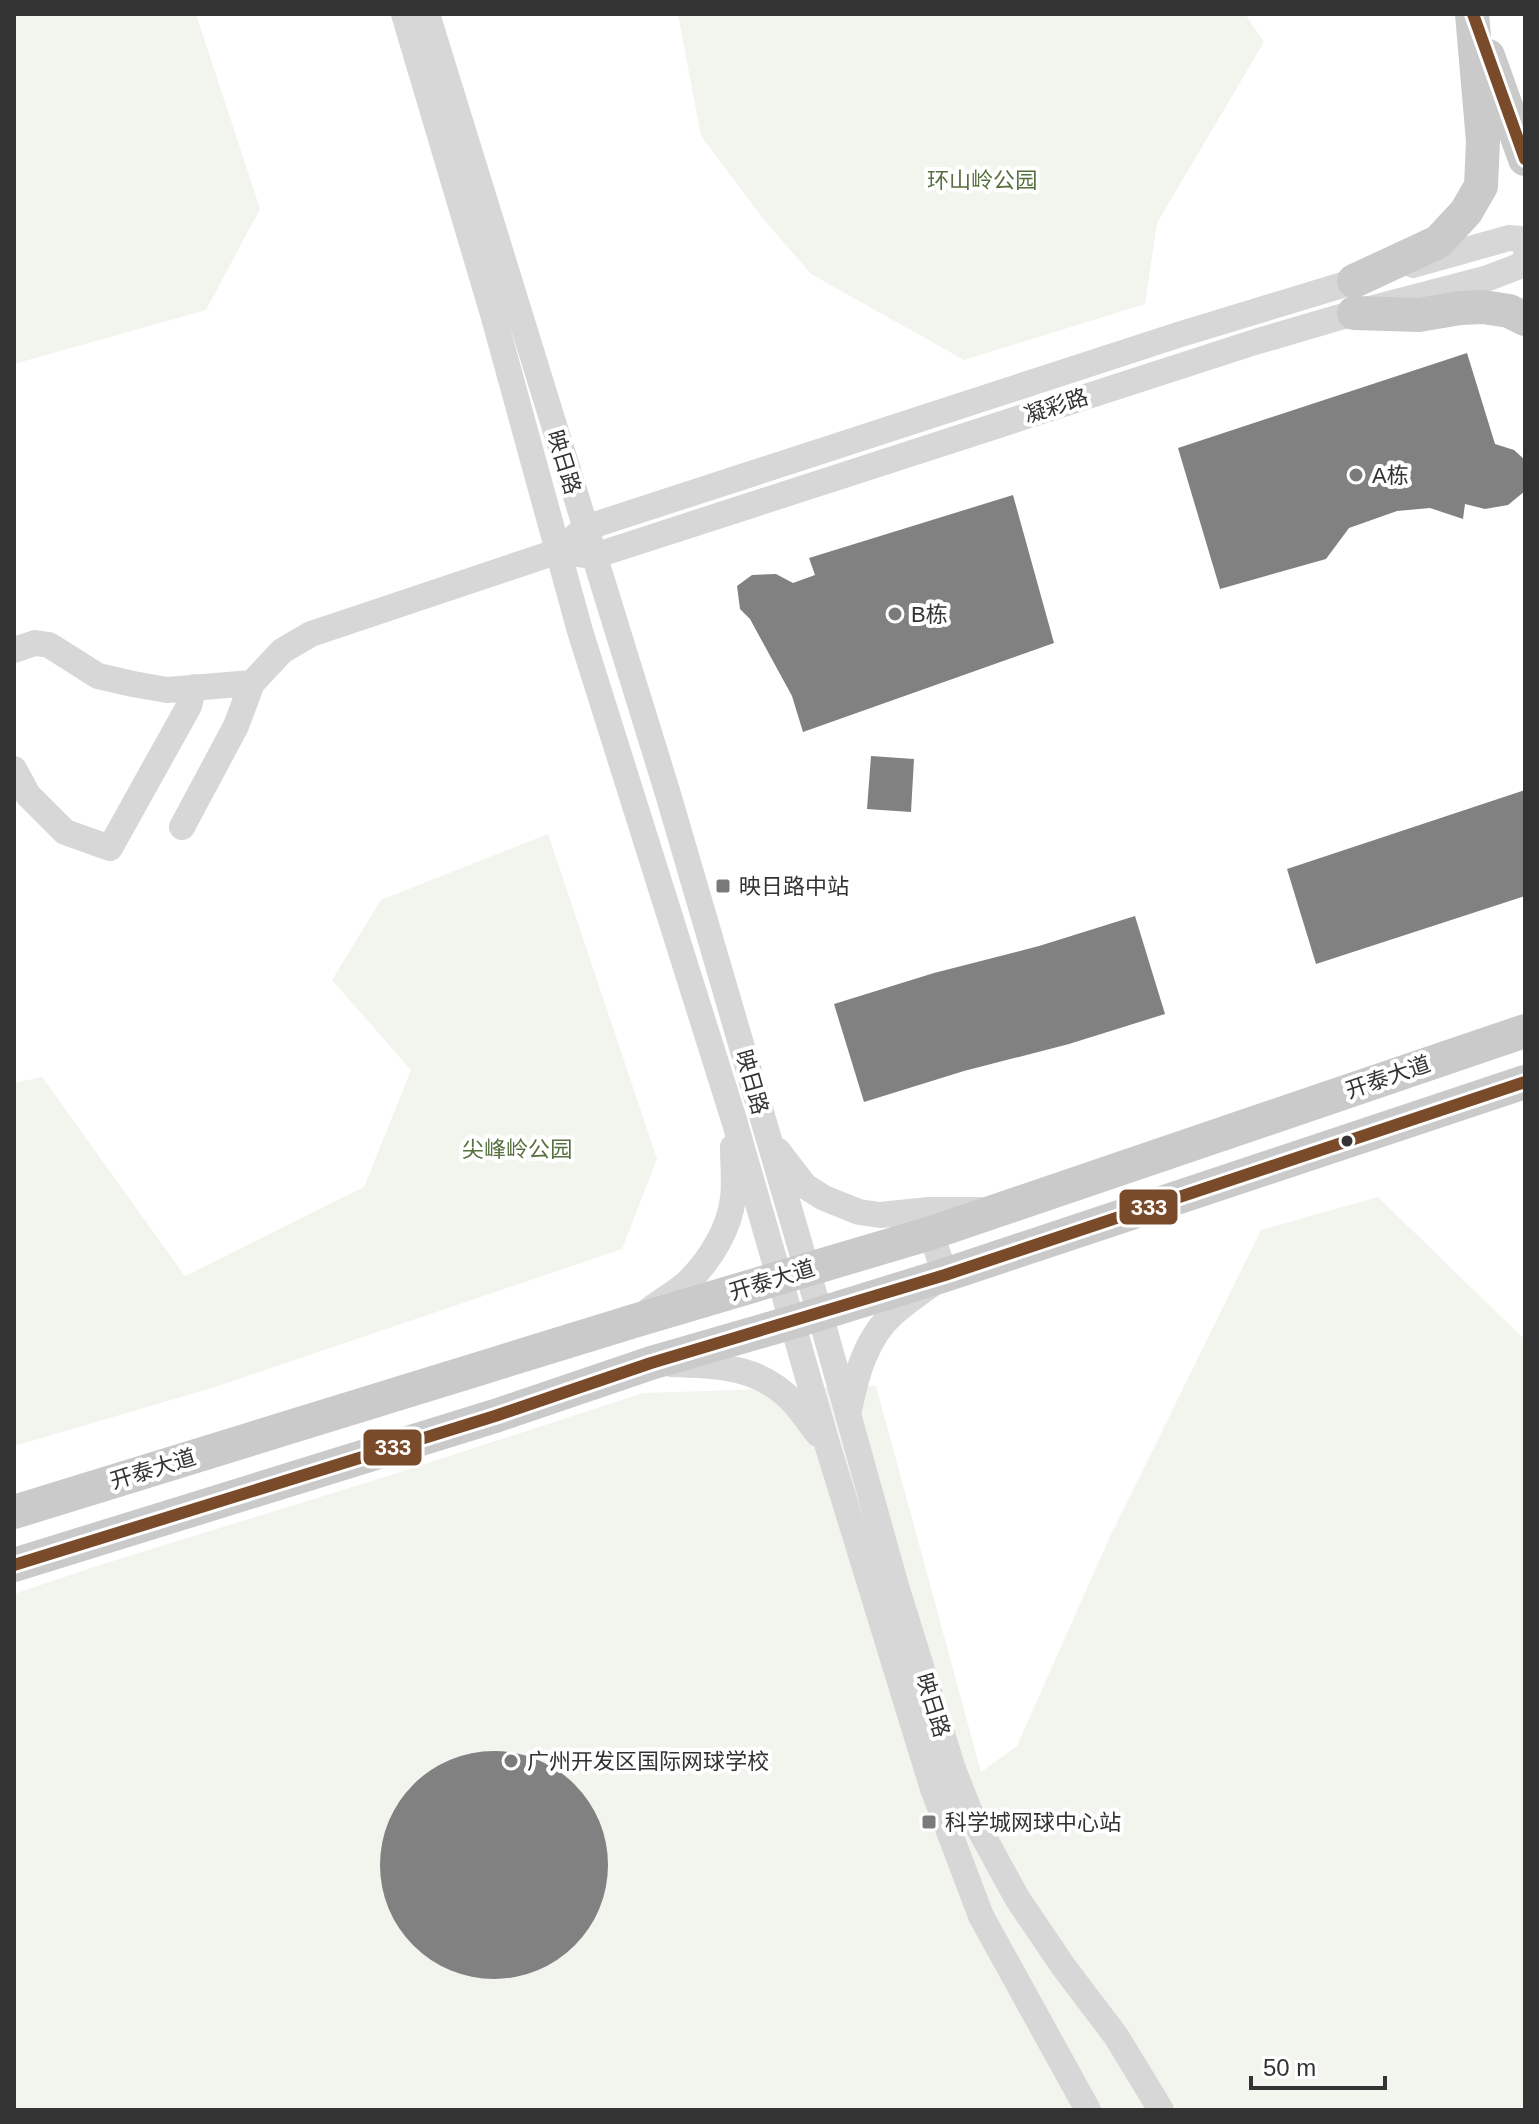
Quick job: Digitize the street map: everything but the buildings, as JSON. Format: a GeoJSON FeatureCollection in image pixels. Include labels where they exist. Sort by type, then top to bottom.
{"type":"FeatureCollection","features":[{"type":"Feature","properties":{"kind":"main road"},"geometry":{"type":"LineString","coordinates":[[1473,14],[1521,137]]}},
{"type":"Feature","properties":{"kind":"main road"},"geometry":{"type":"LineString","coordinates":[[1354,297],[1438,242],[1466,212],[1481,186],[1483,141],[1473,14]]}},
{"type":"Feature","properties":{"kind":"main road"},"geometry":{"type":"LineString","coordinates":[[1354,297],[1419,315],[1483,307],[1509,311],[1525,319]]}},
{"type":"Feature","properties":{"kind":"main road","name":"开泰大道"},"geometry":{"type":"LineString","coordinates":[[14,1512],[931,1233],[1525,1031]]}},
{"type":"Feature","properties":{"kind":"main road","name":"开泰大道"},"geometry":{"type":"LineString","coordinates":[[14,1565],[495,1416],[651,1363],[945,1275],[1525,1082]]}},
{"type":"Feature","properties":{"kind":"street","name":"映日路"},"geometry":{"type":"LineString","coordinates":[[404,14],[493,314],[584,644],[734,1120],[793,1274],[806,1318],[847,1418],[953,1769],[969,1810],[1025,1910],[1116,2036],[1161,2110]]}},
{"type":"Feature","properties":{"kind":"street","name":"映日路"},"geometry":{"type":"LineString","coordinates":[[427,14],[668,794],[764,1125],[793,1274]]}},
{"type":"Feature","properties":{"kind":"street","name":"凝彩路"},"geometry":{"type":"LineString","coordinates":[[585,528],[922,417],[1354,297],[1488,278],[1520,252]]}},
{"type":"Feature","properties":{"kind":"street","name":"凝彩路"},"geometry":{"type":"LineString","coordinates":[[594,556],[1255,342],[1354,297]]}},
{"type":"Feature","properties":{"kind":"street"},"geometry":{"type":"LineString","coordinates":[[182,827],[236,726],[252,683],[282,651],[311,634],[559,551],[585,528]]}},
{"type":"Feature","properties":{"kind":"street"},"geometry":{"type":"LineString","coordinates":[[559,551],[594,556]]}},
{"type":"Feature","properties":{"kind":"street"},"geometry":{"type":"LineString","coordinates":[[14,650],[35,643],[49,645],[98,676],[167,690],[252,683]]}},
{"type":"Feature","properties":{"kind":"street"},"geometry":{"type":"LineString","coordinates":[[14,769],[28,795],[65,832],[110,848],[189,706],[194,687]]}},
{"type":"Feature","properties":{"kind":"street"},"geometry":{"type":"LineString","coordinates":[[634,1321],[688,1281],[708,1258],[723,1232],[733,1198],[734,1120]]}},
{"type":"Feature","properties":{"kind":"street"},"geometry":{"type":"LineString","coordinates":[[764,1125],[783,1159],[805,1186],[824,1198],[859,1212],[880,1215],[929,1210],[995,1210]]}},
{"type":"Feature","properties":{"kind":"street"},"geometry":{"type":"LineString","coordinates":[[847,1418],[856,1375],[878,1332],[892,1315],[945,1275],[931,1233]]}},
{"type":"Feature","properties":{"kind":"street","name":"映日路"},"geometry":{"type":"LineString","coordinates":[[806,1318],[828,1447],[933,1789],[981,1916],[1088,2110]]}},
{"type":"Feature","properties":{"kind":"street"},"geometry":{"type":"LineString","coordinates":[[651,1363],[739,1369],[765,1380],[793,1402],[828,1447]]}},
{"type":"Feature","properties":{"kind":"green space"},"geometry":{"type":"Polygon","coordinates":[[[14,14],[196,14],[260,209],[206,310],[14,364],[14,14]]]}},
{"type":"Feature","properties":{"kind":"green space","name":"环山岭公园"},"geometry":{"type":"Polygon","coordinates":[[[678,14],[1245,14],[1264,42],[1157,223],[1145,304],[964,360],[811,274],[761,216],[701,136],[678,14]]]}},
{"type":"Feature","properties":{"kind":"green space","name":"尖峰岭公园"},"geometry":{"type":"Polygon","coordinates":[[[548,834],[657,1159],[622,1249],[212,1388],[14,1446],[14,1083],[42,1077],[185,1276],[364,1187],[411,1070],[332,980],[381,900],[548,834]]]}},
{"type":"Feature","properties":{"kind":"green space"},"geometry":{"type":"Polygon","coordinates":[[[1378,1197],[1525,1340],[1525,2110],[14,2110],[14,1594],[643,1393],[876,1386],[981,1772],[1017,1746],[1109,1539],[1261,1230],[1378,1197]]]}},
{"type":"Feature","properties":{"kind":"transit line","name":"333"},"geometry":{"type":"LineString","coordinates":[[1473,14],[1525,159]]}},
{"type":"Feature","properties":{"kind":"transit line","name":"333"},"geometry":{"type":"LineString","coordinates":[[14,1565],[495,1416],[651,1363],[945,1275],[1525,1082]]}},
{"type":"Feature","properties":{"kind":"place","name":"A栋"},"geometry":{"type":"Point","coordinates":[1356,475]}},
{"type":"Feature","properties":{"kind":"place","name":"B栋"},"geometry":{"type":"Point","coordinates":[895,614]}},
{"type":"Feature","properties":{"kind":"place","name":"映日路中站"},"geometry":{"type":"Point","coordinates":[723,886]}},
{"type":"Feature","properties":{"kind":"place","name":"广州开发区国际网球学校"},"geometry":{"type":"Point","coordinates":[511,1761]}},
{"type":"Feature","properties":{"kind":"place","name":"科学城网球中心站"},"geometry":{"type":"Point","coordinates":[929,1822]}}]}
